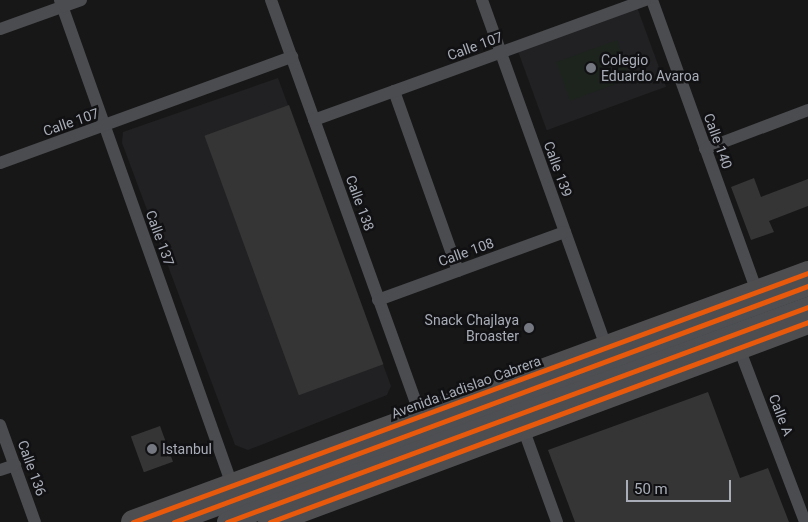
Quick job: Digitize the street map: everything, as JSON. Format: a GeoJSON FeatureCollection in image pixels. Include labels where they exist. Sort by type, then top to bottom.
{"type":"FeatureCollection","features":[{"type":"Feature","properties":{"kind":"highway","name":"Avenida Ladislao Cabrera"},"geometry":{"type":"LineString","coordinates":[[132,522],[808,273]]}},
{"type":"Feature","properties":{"kind":"highway"},"geometry":{"type":"LineString","coordinates":[[284,520],[522,428],[808,322]]}},
{"type":"Feature","properties":{"kind":"main road","name":"Avenida Ladislao Cabrera"},"geometry":{"type":"LineString","coordinates":[[174,522],[808,286]]}},
{"type":"Feature","properties":{"kind":"main road"},"geometry":{"type":"LineString","coordinates":[[227,522],[808,307]]}},
{"type":"Feature","properties":{"kind":"street"},"geometry":{"type":"LineString","coordinates":[[0,29],[62,3],[81,0]]}},
{"type":"Feature","properties":{"kind":"street","name":"Calle 138"},"geometry":{"type":"LineString","coordinates":[[271,0],[421,416]]}},
{"type":"Feature","properties":{"kind":"street","name":"Calle 139"},"geometry":{"type":"LineString","coordinates":[[482,0],[606,347]]}},
{"type":"Feature","properties":{"kind":"street","name":"Calle 107"},"geometry":{"type":"LineString","coordinates":[[314,120],[646,0]]}},
{"type":"Feature","properties":{"kind":"street","name":"Calle 140"},"geometry":{"type":"LineString","coordinates":[[652,0],[756,292]]}},
{"type":"Feature","properties":{"kind":"street","name":"Calle 137"},"geometry":{"type":"LineString","coordinates":[[62,3],[232,485]]}},
{"type":"Feature","properties":{"kind":"street","name":"Calle 107"},"geometry":{"type":"LineString","coordinates":[[0,162],[292,57]]}},
{"type":"Feature","properties":{"kind":"street"},"geometry":{"type":"LineString","coordinates":[[394,91],[458,271]]}},
{"type":"Feature","properties":{"kind":"street"},"geometry":{"type":"LineString","coordinates":[[705,149],[808,110]]}},
{"type":"Feature","properties":{"kind":"street","name":"Calle 108"},"geometry":{"type":"LineString","coordinates":[[378,300],[565,232]]}},
{"type":"Feature","properties":{"kind":"street","name":"Calle A"},"geometry":{"type":"LineString","coordinates":[[739,348],[805,522]]}},
{"type":"Feature","properties":{"kind":"street","name":"Calle 136"},"geometry":{"type":"LineString","coordinates":[[0,425],[35,522]]}},
{"type":"Feature","properties":{"kind":"street"},"geometry":{"type":"LineString","coordinates":[[522,428],[557,522]]}},
{"type":"Feature","properties":{"kind":"street"},"geometry":{"type":"LineString","coordinates":[[0,470],[15,465]]}},
{"type":"Feature","properties":{"kind":"shaded area","name":"Colegio Eduardo Avaroa"},"geometry":{"type":"Polygon","coordinates":[[[637,7],[666,87],[547,130],[518,50],[637,7]]]}},
{"type":"Feature","properties":{"kind":"shaded area"},"geometry":{"type":"Polygon","coordinates":[[[617,40],[631,79],[570,101],[556,62],[617,40]]]}},
{"type":"Feature","properties":{"kind":"shaded area"},"geometry":{"type":"Polygon","coordinates":[[[278,78],[391,386],[387,395],[248,450],[235,445],[122,143],[123,132],[278,78]]]}},
{"type":"Feature","properties":{"kind":"building"},"geometry":{"type":"Polygon","coordinates":[[[289,105],[383,364],[299,395],[204,136],[289,105]]]}},
{"type":"Feature","properties":{"kind":"building"},"geometry":{"type":"Polygon","coordinates":[[[754,178],[761,197],[808,179],[808,206],[769,221],[774,232],[751,240],[731,187],[754,178]]]}},
{"type":"Feature","properties":{"kind":"building"},"geometry":{"type":"Polygon","coordinates":[[[708,392],[740,478],[768,468],[789,522],[575,522],[548,450],[708,392]]]}},
{"type":"Feature","properties":{"kind":"building","name":"Istanbul"},"geometry":{"type":"Polygon","coordinates":[[[160,426],[173,462],[144,472],[131,437],[160,426]]]}},
{"type":"Feature","properties":{"kind":"cycle path"},"geometry":{"type":"LineString","coordinates":[[133,522],[808,273]]}},
{"type":"Feature","properties":{"kind":"cycle path"},"geometry":{"type":"LineString","coordinates":[[174,522],[808,286]]}},
{"type":"Feature","properties":{"kind":"cycle path"},"geometry":{"type":"LineString","coordinates":[[227,522],[808,307]]}},
{"type":"Feature","properties":{"kind":"cycle path"},"geometry":{"type":"LineString","coordinates":[[270,522],[808,322]]}},
{"type":"Feature","properties":{"kind":"place","name":"Colegio Eduardo Avaroa"},"geometry":{"type":"Point","coordinates":[591,68]}},
{"type":"Feature","properties":{"kind":"place","name":"Snack Chajlaya Broaster"},"geometry":{"type":"Point","coordinates":[529,328]}},
{"type":"Feature","properties":{"kind":"place","name":"Istanbul"},"geometry":{"type":"Point","coordinates":[152,449]}}]}
